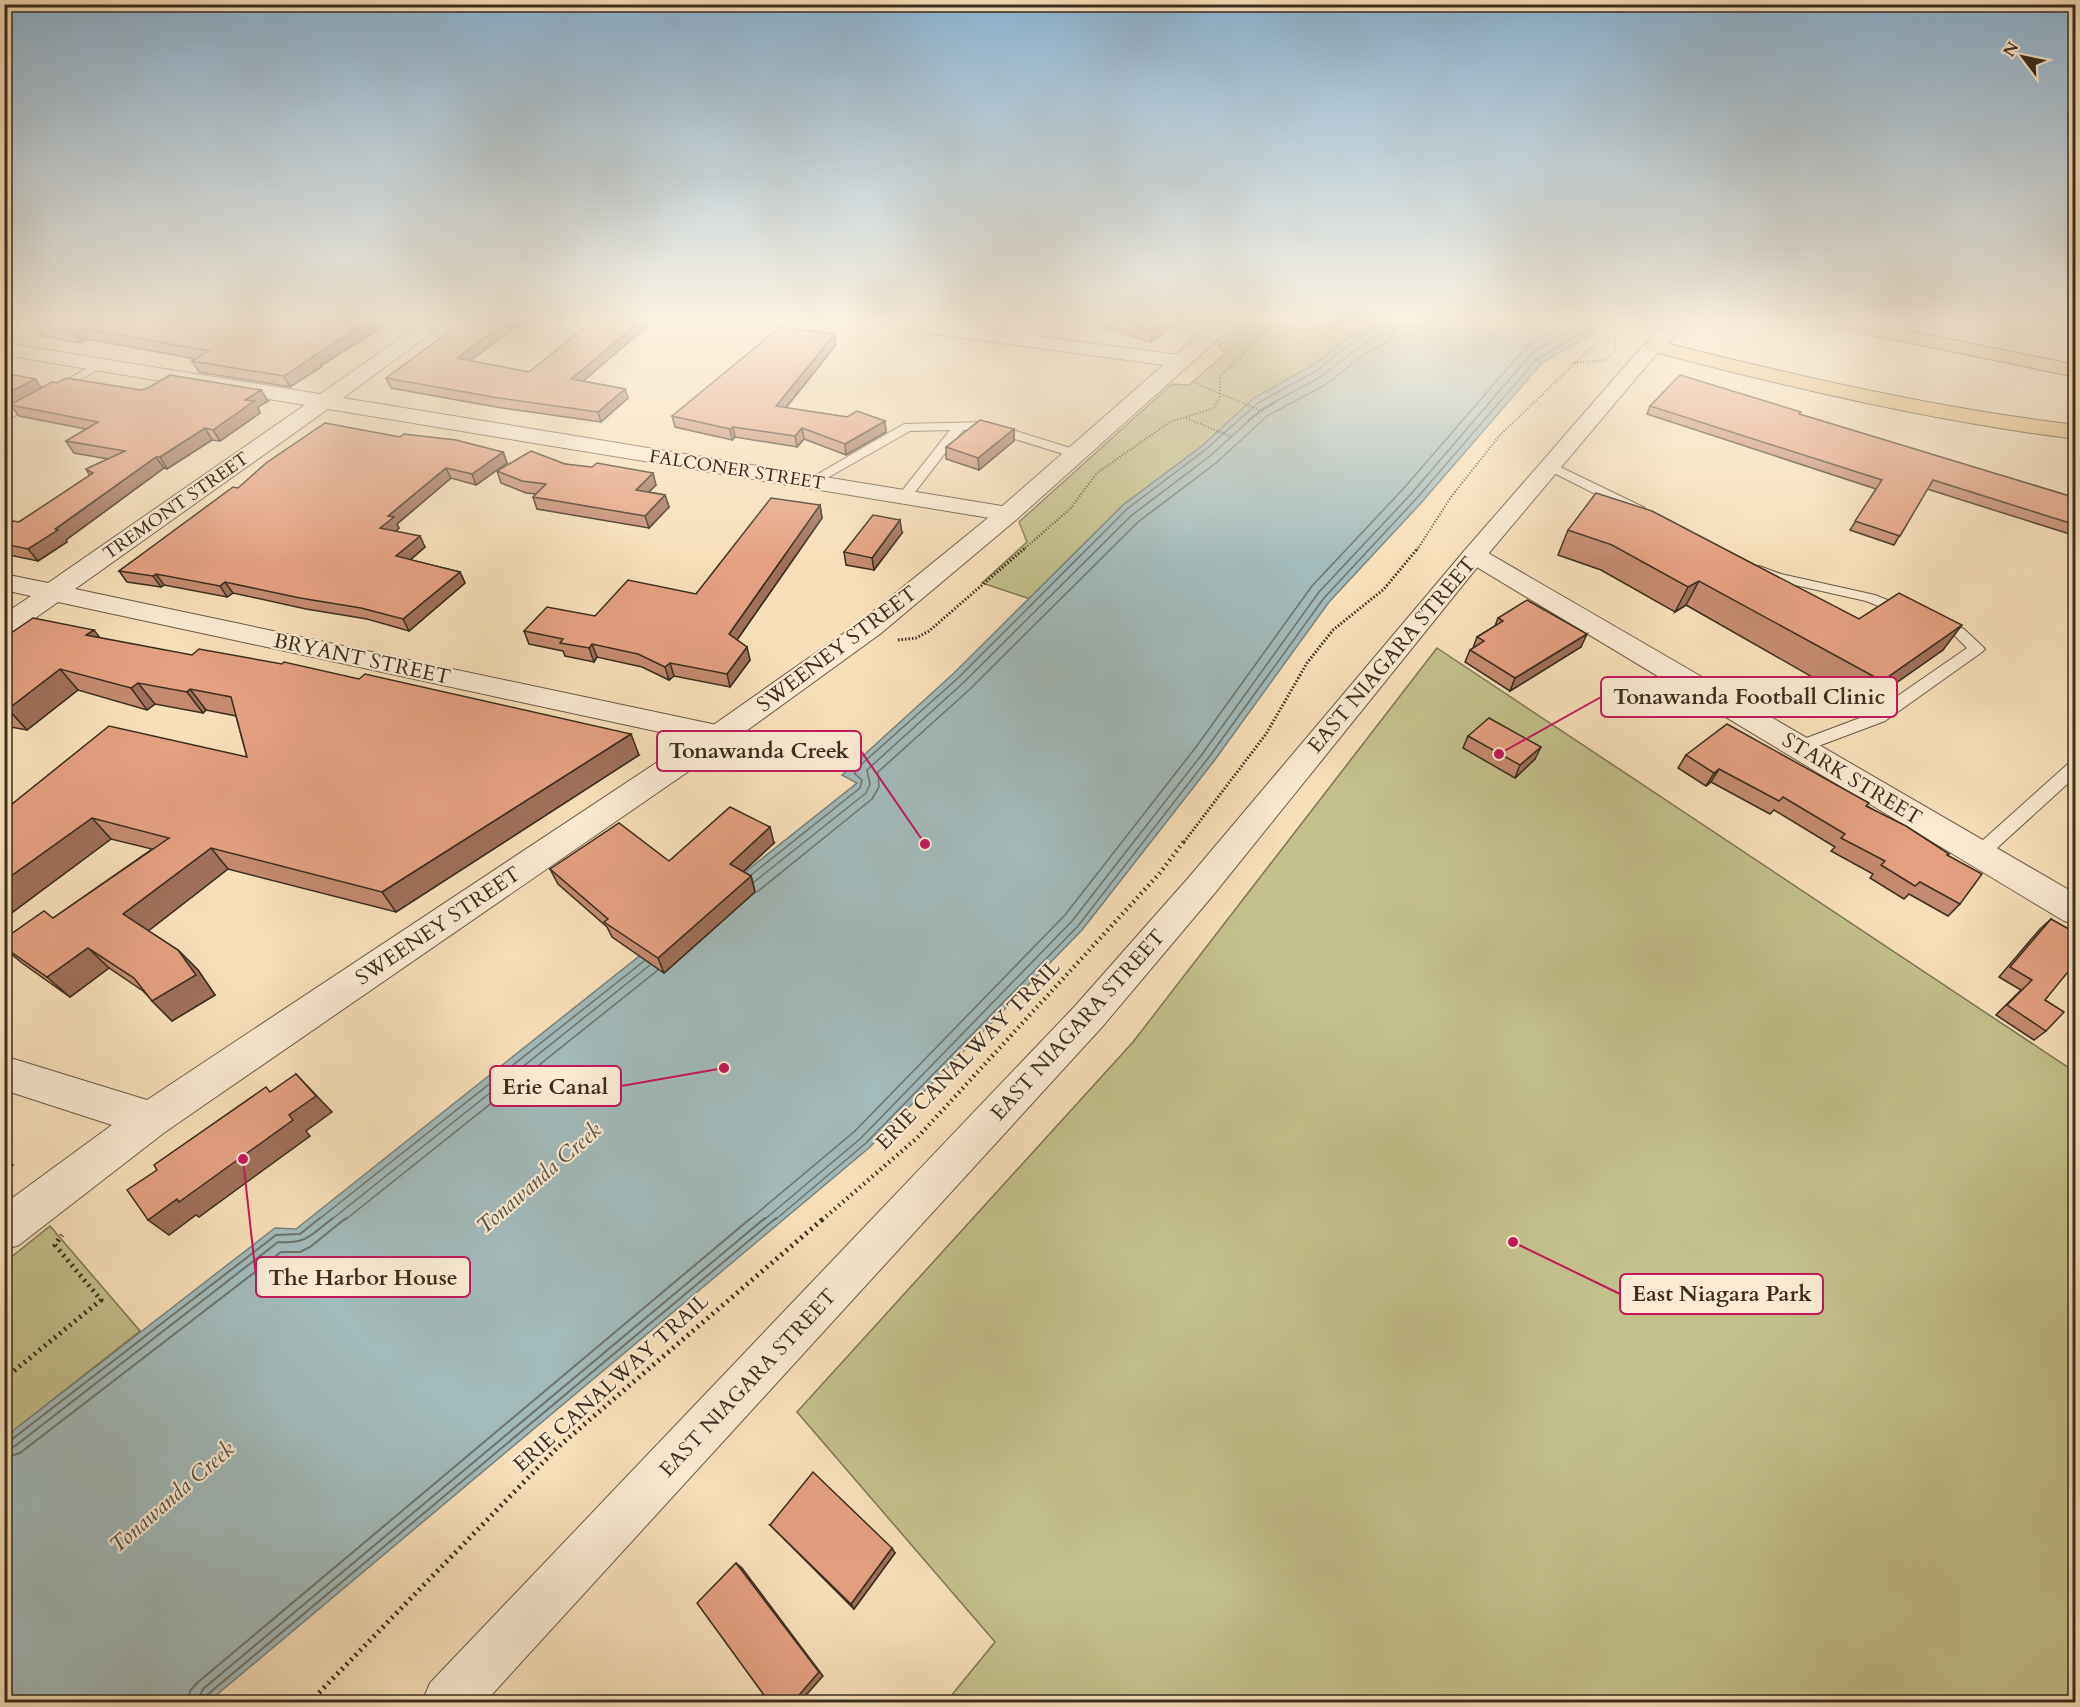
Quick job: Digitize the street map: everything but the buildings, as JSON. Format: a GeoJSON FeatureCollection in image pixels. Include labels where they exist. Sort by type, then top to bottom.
{"type":"FeatureCollection","features":[{"type":"Feature","properties":{"kind":"main road"},"geometry":{"type":"LineString","coordinates":[[1887,403],[2076,432]]}},
{"type":"Feature","properties":{"kind":"street","name":"FALCONER STREET"},"geometry":{"type":"LineString","coordinates":[[324,403],[1008,514]]}},
{"type":"Feature","properties":{"kind":"street","name":"TREMONT STREET"},"geometry":{"type":"LineString","coordinates":[[4,627],[324,403]]}},
{"type":"Feature","properties":{"kind":"street","name":"SWEENEY STREET"},"geometry":{"type":"LineString","coordinates":[[4,1230],[151,1119],[720,735],[870,628],[1008,514],[1076,454],[1141,403]]}},
{"type":"Feature","properties":{"kind":"street","name":"EAST NIAGARA STREET"},"geometry":{"type":"LineString","coordinates":[[449,1702],[1082,1024],[1202,885],[1550,466],[1598,403]]}},
{"type":"Feature","properties":{"kind":"street","name":"STARK STREET"},"geometry":{"type":"LineString","coordinates":[[1474,555],[2076,911]]}},
{"type":"Feature","properties":{"kind":"street","name":"BRYANT STREET"},"geometry":{"type":"LineString","coordinates":[[4,582],[720,735]]}},
{"type":"Feature","properties":{"kind":"street"},"geometry":{"type":"LineString","coordinates":[[4,1073],[151,1119]]}},
{"type":"Feature","properties":{"kind":"lane"},"geometry":{"type":"LineString","coordinates":[[4,420],[34,403]]}},
{"type":"Feature","properties":{"kind":"lane"},"geometry":{"type":"LineString","coordinates":[[904,497],[960,426]]}},
{"type":"Feature","properties":{"kind":"lane"},"geometry":{"type":"LineString","coordinates":[[810,482],[908,427],[987,426],[1076,454]]}},
{"type":"Feature","properties":{"kind":"lane"},"geometry":{"type":"LineString","coordinates":[[1550,466],[1653,517]]}},
{"type":"Feature","properties":{"kind":"lane"},"geometry":{"type":"LineString","coordinates":[[1746,564],[1777,577],[1870,598],[1959,632],[1977,649],[1879,717],[1799,747]]}},
{"type":"Feature","properties":{"kind":"lane"},"geometry":{"type":"LineString","coordinates":[[1979,854],[2076,766]]}},
{"type":"Feature","properties":{"kind":"path"},"geometry":{"type":"LineString","coordinates":[[894,640],[916,638],[929,631],[1070,510],[1097,473],[1151,438],[1170,422],[1214,408],[1219,403]]}},
{"type":"Feature","properties":{"kind":"path"},"geometry":{"type":"LineString","coordinates":[[1242,403],[1262,411]]}},
{"type":"Feature","properties":{"kind":"path"},"geometry":{"type":"LineString","coordinates":[[1248,420],[1274,403]]}},
{"type":"Feature","properties":{"kind":"path","name":"ERIE CANALWAY TRAIL"},"geometry":{"type":"LineString","coordinates":[[310,1702],[558,1447],[917,1138],[1159,874],[1266,734],[1307,663],[1333,630],[1384,589],[1426,538],[1451,497],[1500,435],[1533,403]]}},
{"type":"Feature","properties":{"kind":"path"},"geometry":{"type":"LineString","coordinates":[[1184,417],[1232,437]]}},
{"type":"Feature","properties":{"kind":"path"},"geometry":{"type":"LineString","coordinates":[[4,1379],[101,1300],[55,1245],[64,1232]]}},
{"type":"Feature","properties":{"kind":"shaded area"},"geometry":{"type":"Polygon","coordinates":[[[1151,403],[1249,403],[1202,446],[1123,505],[1030,599],[982,583],[1027,542],[1019,522],[1151,403]]]}},
{"type":"Feature","properties":{"kind":"shaded area"},"geometry":{"type":"Polygon","coordinates":[[[1437,648],[2075,1072],[2075,1702],[946,1702],[995,1642],[797,1412],[1133,1042],[1437,648]]]}},
{"type":"Feature","properties":{"kind":"shaded area"},"geometry":{"type":"Polygon","coordinates":[[[50,1226],[140,1331],[5,1437],[5,1262],[50,1226]]]}},
{"type":"Feature","properties":{"kind":"water"},"geometry":{"type":"Polygon","coordinates":[[[1249,403],[1508,403],[1421,503],[1329,602],[1214,761],[1082,930],[870,1147],[208,1702],[5,1702],[5,1437],[275,1228],[296,1229],[857,783],[842,775],[954,673],[1123,505],[1202,446],[1249,403]]]}},
{"type":"Feature","properties":{"kind":"place","name":"Tonawanda Football Clinic"},"geometry":{"type":"Point","coordinates":[1499,754]}},
{"type":"Feature","properties":{"kind":"place","name":"Tonawanda Creek"},"geometry":{"type":"Point","coordinates":[925,844]}},
{"type":"Feature","properties":{"kind":"place","name":"Erie Canal"},"geometry":{"type":"Point","coordinates":[724,1068]}},
{"type":"Feature","properties":{"kind":"place","name":"The Harbor House"},"geometry":{"type":"Point","coordinates":[243,1159]}},
{"type":"Feature","properties":{"kind":"place","name":"East Niagara Park"},"geometry":{"type":"Point","coordinates":[1513,1242]}}]}
